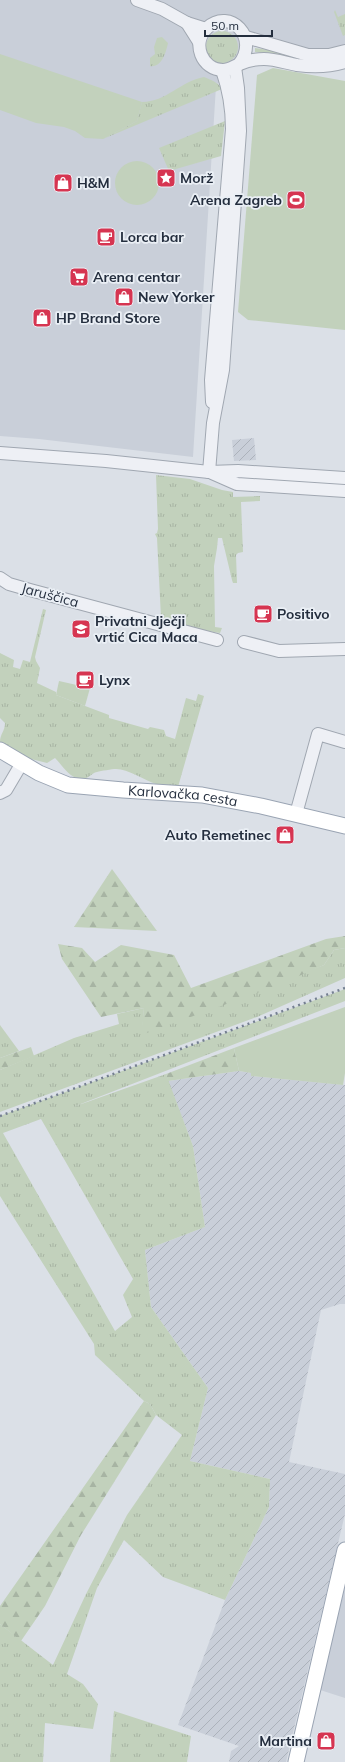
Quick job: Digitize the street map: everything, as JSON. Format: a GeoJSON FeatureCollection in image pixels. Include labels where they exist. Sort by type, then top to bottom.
{"type":"FeatureCollection","features":[{"type":"Feature","properties":{"kind":"main road","name":"Karlovačka cesta"},"geometry":{"type":"LineString","coordinates":[[0,750],[22,764],[52,779],[68,784],[123,790],[202,795],[296,814],[345,826]]}},
{"type":"Feature","properties":{"kind":"main road"},"geometry":{"type":"LineString","coordinates":[[296,1762],[345,1550]]}},
{"type":"Feature","properties":{"kind":"street"},"geometry":{"type":"LineString","coordinates":[[137,0],[162,9],[187,23],[206,29]]}},
{"type":"Feature","properties":{"kind":"street"},"geometry":{"type":"LineString","coordinates":[[345,51],[329,55],[308,55],[246,37],[235,25],[228,22],[220,22],[206,29],[199,42],[199,48],[203,60],[208,65],[222,70],[254,60],[265,59],[312,66],[328,66],[345,62]]}},
{"type":"Feature","properties":{"kind":"street"},"geometry":{"type":"LineString","coordinates":[[187,23],[199,42]]}},
{"type":"Feature","properties":{"kind":"street"},"geometry":{"type":"LineString","coordinates":[[209,472],[213,424],[223,370],[240,131],[237,66],[247,51],[246,37]]}},
{"type":"Feature","properties":{"kind":"street"},"geometry":{"type":"LineString","coordinates":[[213,424],[211,380],[232,129],[232,106],[229,89],[222,70]]}},
{"type":"Feature","properties":{"kind":"street"},"geometry":{"type":"LineString","coordinates":[[0,453],[106,461],[209,472],[245,472],[345,478]]}},
{"type":"Feature","properties":{"kind":"street"},"geometry":{"type":"LineString","coordinates":[[209,472],[237,484],[345,491]]}},
{"type":"Feature","properties":{"kind":"street","name":"Jaruščica"},"geometry":{"type":"LineString","coordinates":[[0,578],[9,584],[30,590],[217,640]]}},
{"type":"Feature","properties":{"kind":"street"},"geometry":{"type":"LineString","coordinates":[[244,642],[279,651],[345,649]]}},
{"type":"Feature","properties":{"kind":"street"},"geometry":{"type":"LineString","coordinates":[[296,814],[318,734],[345,742]]}},
{"type":"Feature","properties":{"kind":"street"},"geometry":{"type":"LineString","coordinates":[[0,793],[6,790],[22,764]]}},
{"type":"Feature","properties":{"kind":"shaded area"},"geometry":{"type":"Polygon","coordinates":[[[0,0],[345,0],[345,45],[316,51],[258,35],[216,86],[193,457],[39,439],[0,436],[0,0]]]}},
{"type":"Feature","properties":{"kind":"shaded area"},"geometry":{"type":"Polygon","coordinates":[[[254,438],[256,460],[234,461],[232,440],[254,438]]]}},
{"type":"Feature","properties":{"kind":"shaded area"},"geometry":{"type":"Polygon","coordinates":[[[239,1071],[252,1073],[252,1076],[345,1085],[345,1304],[340,1304],[321,1310],[289,1462],[345,1474],[345,1514],[286,1762],[229,1762],[231,1751],[239,1746],[178,1725],[225,1600],[269,1507],[270,1479],[190,1461],[208,1388],[151,1307],[145,1250],[205,1227],[193,1146],[168,1081],[239,1071]]]}},
{"type":"Feature","properties":{"kind":"shaded area"},"geometry":{"type":"Polygon","coordinates":[[[341,1586],[345,1587],[345,1698],[317,1689],[341,1586]]]}},
{"type":"Feature","properties":{"kind":"green space"},"geometry":{"type":"Polygon","coordinates":[[[335,10],[338,17],[345,14],[345,35],[343,36],[334,12],[335,10]]]}},
{"type":"Feature","properties":{"kind":"green space"},"geometry":{"type":"Polygon","coordinates":[[[222,31],[233,36],[238,47],[233,58],[222,63],[211,58],[206,47],[211,36],[222,31]]]}},
{"type":"Feature","properties":{"kind":"green space"},"geometry":{"type":"Polygon","coordinates":[[[162,37],[168,43],[165,55],[158,65],[150,66],[150,58],[155,54],[154,47],[157,38],[162,37]]]}},
{"type":"Feature","properties":{"kind":"green space"},"geometry":{"type":"Polygon","coordinates":[[[255,48],[335,60],[297,60],[273,53],[255,52],[255,48]]]}},
{"type":"Feature","properties":{"kind":"green space"},"geometry":{"type":"Polygon","coordinates":[[[0,54],[142,102],[137,121],[103,139],[85,138],[75,131],[64,127],[36,123],[0,110],[0,54]]]}},
{"type":"Feature","properties":{"kind":"green space","name":"Arena Zagreb"},"geometry":{"type":"Polygon","coordinates":[[[273,68],[345,81],[345,330],[248,320],[238,312],[257,75],[273,68]]]}},
{"type":"Feature","properties":{"kind":"green space"},"geometry":{"type":"Polygon","coordinates":[[[204,77],[212,80],[222,89],[103,139],[137,121],[142,102],[159,99],[196,79],[204,77]]]}},
{"type":"Feature","properties":{"kind":"green space"},"geometry":{"type":"Polygon","coordinates":[[[225,121],[221,156],[169,171],[159,148],[225,121]]]}},
{"type":"Feature","properties":{"kind":"green space"},"geometry":{"type":"Polygon","coordinates":[[[133,161],[141,161],[153,167],[159,179],[159,187],[153,199],[141,205],[133,205],[121,199],[115,187],[115,179],[121,167],[133,161]]]}},
{"type":"Feature","properties":{"kind":"green space"},"geometry":{"type":"Polygon","coordinates":[[[156,475],[190,479],[222,490],[233,492],[233,497],[260,496],[260,501],[241,502],[243,552],[236,555],[237,583],[233,583],[232,580],[222,538],[218,538],[214,566],[215,627],[222,628],[220,633],[202,630],[161,618],[157,538],[155,534],[157,533],[158,529],[156,475]]]}},
{"type":"Feature","properties":{"kind":"green space"},"geometry":{"type":"Polygon","coordinates":[[[43,609],[46,610],[35,657],[40,668],[37,683],[56,692],[56,695],[109,715],[109,718],[148,729],[150,727],[164,730],[166,736],[175,739],[186,698],[196,701],[198,694],[204,696],[178,787],[156,784],[121,769],[106,770],[95,773],[83,779],[77,778],[69,774],[55,758],[47,763],[27,758],[0,742],[5,723],[0,718],[0,653],[14,660],[13,667],[20,669],[23,660],[30,662],[43,609]]]}},
{"type":"Feature","properties":{"kind":"green space"},"geometry":{"type":"Polygon","coordinates":[[[59,681],[90,688],[85,706],[56,695],[59,681]]]}},
{"type":"Feature","properties":{"kind":"green space"},"geometry":{"type":"Polygon","coordinates":[[[112,869],[157,931],[74,927],[112,869]]]}},
{"type":"Feature","properties":{"kind":"green space"},"geometry":{"type":"Polygon","coordinates":[[[345,936],[345,948],[334,950],[324,965],[276,986],[141,1035],[144,1008],[101,1017],[62,959],[58,944],[82,948],[95,962],[121,945],[174,955],[191,988],[326,939],[345,936]]]}},
{"type":"Feature","properties":{"kind":"green space"},"geometry":{"type":"Polygon","coordinates":[[[345,948],[345,978],[257,1017],[0,1112],[0,1070],[74,1038],[119,1024],[117,1014],[144,1008],[142,1034],[324,965],[334,950],[345,948]]]}},
{"type":"Feature","properties":{"kind":"green space"},"geometry":{"type":"Polygon","coordinates":[[[345,989],[345,1001],[73,1107],[166,1074],[193,1146],[205,1227],[145,1250],[151,1307],[208,1388],[190,1461],[270,1479],[269,1507],[225,1600],[163,1577],[124,1540],[97,1588],[67,1674],[83,1684],[98,1704],[93,1729],[45,1723],[43,1762],[0,1762],[0,1624],[53,1665],[86,1594],[127,1515],[182,1435],[156,1415],[150,1404],[144,1401],[95,1355],[94,1344],[0,1196],[0,1116],[345,989]],[[41,1119],[3,1133],[115,1331],[132,1317],[123,1295],[133,1279],[41,1119]]]}},
{"type":"Feature","properties":{"kind":"green space"},"geometry":{"type":"Polygon","coordinates":[[[345,1007],[345,1073],[343,1085],[251,1076],[251,1073],[239,1071],[234,1048],[345,1007]]]}},
{"type":"Feature","properties":{"kind":"green space"},"geometry":{"type":"Polygon","coordinates":[[[0,1025],[19,1051],[0,1058],[0,1025]]]}},
{"type":"Feature","properties":{"kind":"green space"},"geometry":{"type":"Polygon","coordinates":[[[31,1047],[34,1056],[0,1070],[0,1058],[31,1047]]]}},
{"type":"Feature","properties":{"kind":"green space"},"geometry":{"type":"Polygon","coordinates":[[[234,1048],[239,1071],[168,1081],[166,1074],[234,1048]]]}},
{"type":"Feature","properties":{"kind":"green space"},"geometry":{"type":"Polygon","coordinates":[[[144,1401],[150,1404],[156,1415],[81,1535],[45,1606],[21,1641],[0,1624],[0,1606],[144,1401]]]}},
{"type":"Feature","properties":{"kind":"green space"},"geometry":{"type":"Polygon","coordinates":[[[114,1711],[191,1736],[187,1762],[110,1762],[114,1711]]]}},
{"type":"Feature","properties":{"kind":"railway"},"geometry":{"type":"LineString","coordinates":[[0,1116],[345,988]]}},
{"type":"Feature","properties":{"kind":"place","name":"Morž"},"geometry":{"type":"Point","coordinates":[166,178]}},
{"type":"Feature","properties":{"kind":"place","name":"H&M"},"geometry":{"type":"Point","coordinates":[63,183]}},
{"type":"Feature","properties":{"kind":"place","name":"Arena Zagreb"},"geometry":{"type":"Point","coordinates":[296,200]}},
{"type":"Feature","properties":{"kind":"place","name":"Lorca bar"},"geometry":{"type":"Point","coordinates":[106,237]}},
{"type":"Feature","properties":{"kind":"place","name":"Arena centar"},"geometry":{"type":"Point","coordinates":[79,277]}},
{"type":"Feature","properties":{"kind":"place","name":"New Yorker"},"geometry":{"type":"Point","coordinates":[124,297]}},
{"type":"Feature","properties":{"kind":"place","name":"HP Brand Store"},"geometry":{"type":"Point","coordinates":[42,318]}},
{"type":"Feature","properties":{"kind":"place","name":"Positivo"},"geometry":{"type":"Point","coordinates":[263,614]}},
{"type":"Feature","properties":{"kind":"place","name":"Privatni dječji vrtić Cica Maca"},"geometry":{"type":"Point","coordinates":[81,629]}},
{"type":"Feature","properties":{"kind":"place","name":"Lynx"},"geometry":{"type":"Point","coordinates":[85,680]}},
{"type":"Feature","properties":{"kind":"place","name":"Auto Remetinec"},"geometry":{"type":"Point","coordinates":[285,835]}},
{"type":"Feature","properties":{"kind":"place","name":"Martina"},"geometry":{"type":"Point","coordinates":[326,1741]}}]}
